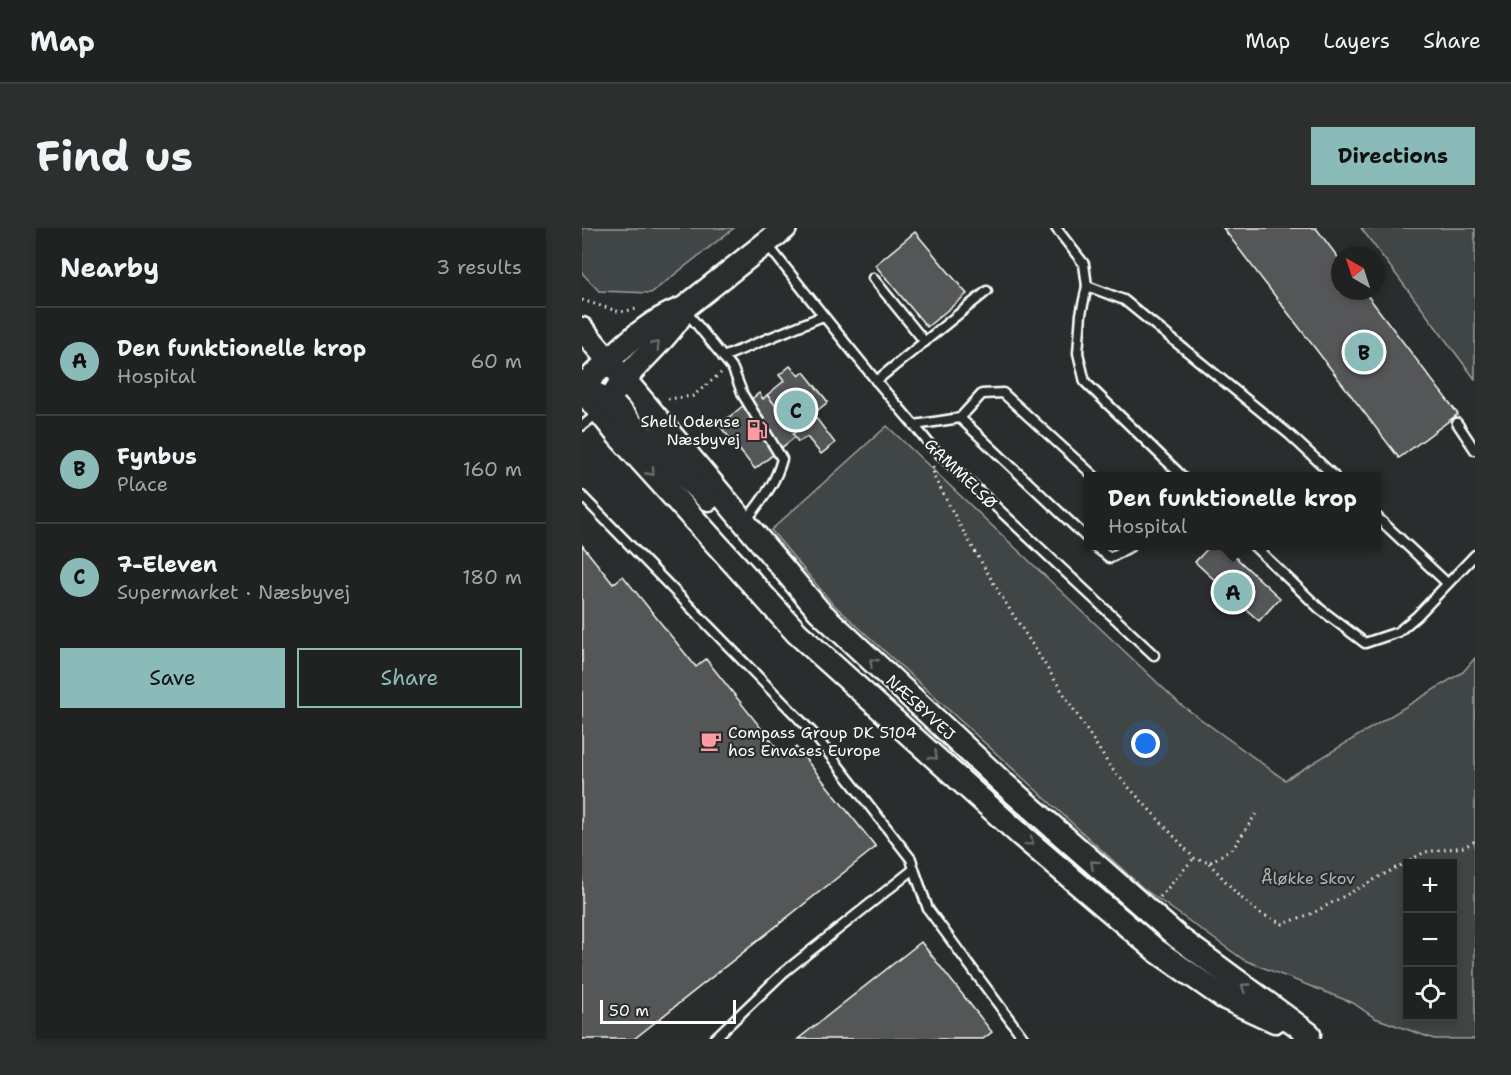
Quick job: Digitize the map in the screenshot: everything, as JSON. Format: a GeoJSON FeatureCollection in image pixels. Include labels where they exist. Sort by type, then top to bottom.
{"type":"FeatureCollection","features":[{"type":"Feature","properties":{"kind":"street"},"geometry":{"type":"LineString","coordinates":[[589,377],[642,330],[668,314],[684,308],[785,228]]}},
{"type":"Feature","properties":{"kind":"street"},"geometry":{"type":"LineString","coordinates":[[684,308],[675,324],[624,379],[604,406],[637,430],[706,498],[744,523]]}},
{"type":"Feature","properties":{"kind":"street","name":"NÆSBYVEJ"},"geometry":{"type":"LineString","coordinates":[[582,328],[589,377],[618,435],[797,633],[1022,836],[1157,951],[1223,997],[1302,1034]]}},
{"type":"Feature","properties":{"kind":"street","name":"NÆSBYVEJ"},"geometry":{"type":"LineString","coordinates":[[589,377],[624,379],[819,611],[1004,784],[1179,938],[1302,1034]]}},
{"type":"Feature","properties":{"kind":"lane"},"geometry":{"type":"LineString","coordinates":[[1056,228],[1084,264],[1087,286],[1081,315],[1078,353],[1085,382],[1177,472]]}},
{"type":"Feature","properties":{"kind":"lane","name":"GAMMELSØ"},"geometry":{"type":"LineString","coordinates":[[766,243],[823,316],[931,446],[1154,655]]}},
{"type":"Feature","properties":{"kind":"lane"},"geometry":{"type":"LineString","coordinates":[[873,278],[925,342]]}},
{"type":"Feature","properties":{"kind":"lane"},"geometry":{"type":"LineString","coordinates":[[1087,286],[1124,300],[1290,435],[1329,472]]}},
{"type":"Feature","properties":{"kind":"lane"},"geometry":{"type":"LineString","coordinates":[[876,381],[987,291]]}},
{"type":"Feature","properties":{"kind":"lane"},"geometry":{"type":"LineString","coordinates":[[684,308],[733,369],[743,395],[782,459],[772,486],[744,523]]}},
{"type":"Feature","properties":{"kind":"lane"},"geometry":{"type":"LineString","coordinates":[[723,357],[823,316]]}},
{"type":"Feature","properties":{"kind":"lane"},"geometry":{"type":"LineString","coordinates":[[915,425],[960,418],[982,394],[1003,393],[1089,472]]}},
{"type":"Feature","properties":{"kind":"lane"},"geometry":{"type":"LineString","coordinates":[[582,426],[604,406]]}},
{"type":"Feature","properties":{"kind":"lane"},"geometry":{"type":"LineString","coordinates":[[960,418],[1084,535]]}},
{"type":"Feature","properties":{"kind":"lane"},"geometry":{"type":"LineString","coordinates":[[1457,423],[1475,450]]}},
{"type":"Feature","properties":{"kind":"lane"},"geometry":{"type":"LineString","coordinates":[[582,496],[812,732],[911,860],[928,909],[1024,1039]]}},
{"type":"Feature","properties":{"kind":"lane"},"geometry":{"type":"LineString","coordinates":[[1381,521],[1447,583]]}},
{"type":"Feature","properties":{"kind":"lane"},"geometry":{"type":"LineString","coordinates":[[1099,550],[1110,558],[1124,550]]}},
{"type":"Feature","properties":{"kind":"lane"},"geometry":{"type":"LineString","coordinates":[[1258,550],[1320,609],[1365,643],[1398,632],[1417,616],[1475,555]]}},
{"type":"Feature","properties":{"kind":"lane"},"geometry":{"type":"LineString","coordinates":[[714,1039],[784,972],[914,869]]}},
{"type":"Feature","properties":{"kind":"path"},"geometry":{"type":"LineString","coordinates":[[582,300],[620,312],[642,309]]}},
{"type":"Feature","properties":{"kind":"path"},"geometry":{"type":"LineString","coordinates":[[649,409],[670,398],[693,396],[730,366]]}},
{"type":"Feature","properties":{"kind":"path"},"geometry":{"type":"LineString","coordinates":[[931,446],[934,477],[962,529],[1000,594],[1111,768],[1194,858],[1209,863],[1239,896],[1259,913],[1283,924],[1313,913],[1425,852],[1464,847],[1475,841]]}},
{"type":"Feature","properties":{"kind":"path"},"geometry":{"type":"LineString","coordinates":[[1209,863],[1234,847],[1256,814]]}},
{"type":"Feature","properties":{"kind":"path"},"geometry":{"type":"LineString","coordinates":[[1149,911],[1194,858]]}},
{"type":"Feature","properties":{"kind":"green space"},"geometry":{"type":"Polygon","coordinates":[[[582,228],[734,228],[651,293],[599,291],[582,273],[582,228]]]}},
{"type":"Feature","properties":{"kind":"green space"},"geometry":{"type":"Polygon","coordinates":[[[1361,228],[1475,228],[1475,379],[1385,260],[1385,246],[1375,246],[1361,228]]]}},
{"type":"Feature","properties":{"kind":"green space","name":"Åløkke Skov"},"geometry":{"type":"Polygon","coordinates":[[[887,426],[1180,704],[1285,780],[1463,672],[1475,658],[1475,1039],[1434,1039],[1375,1018],[1353,1003],[1244,960],[1144,889],[831,602],[771,530],[887,426]]]}},
{"type":"Feature","properties":{"kind":"building"},"geometry":{"type":"Polygon","coordinates":[[[1223,228],[1316,228],[1331,248],[1331,300],[1371,300],[1458,414],[1399,458],[1223,228]]]}},
{"type":"Feature","properties":{"kind":"building"},"geometry":{"type":"Polygon","coordinates":[[[915,232],[967,294],[927,327],[875,265],[915,232]]]}},
{"type":"Feature","properties":{"kind":"building"},"geometry":{"type":"Polygon","coordinates":[[[790,366],[799,376],[804,372],[828,402],[813,414],[835,443],[821,454],[807,437],[798,442],[793,434],[796,431],[767,395],[784,381],[779,375],[790,366]]]}},
{"type":"Feature","properties":{"kind":"building"},"geometry":{"type":"Polygon","coordinates":[[[759,393],[763,399],[767,395],[796,431],[793,434],[795,437],[755,469],[719,425],[759,393]]]}},
{"type":"Feature","properties":{"kind":"building"},"geometry":{"type":"Polygon","coordinates":[[[582,545],[613,584],[623,576],[696,667],[706,659],[784,757],[796,747],[876,847],[634,1039],[582,1039],[582,545]]]}},
{"type":"Feature","properties":{"kind":"building"},"geometry":{"type":"Polygon","coordinates":[[[1206,550],[1227,550],[1280,598],[1259,621],[1195,562],[1206,550]]]}},
{"type":"Feature","properties":{"kind":"building"},"geometry":{"type":"Polygon","coordinates":[[[921,942],[992,1032],[983,1039],[798,1039],[921,942]]]}},
{"type":"Feature","properties":{"kind":"place","name":"Fynbus"},"geometry":{"type":"Point","coordinates":[1364,352]}},
{"type":"Feature","properties":{"kind":"place","name":"7-Eleven"},"geometry":{"type":"Point","coordinates":[796,410]}},
{"type":"Feature","properties":{"kind":"place","name":"Shell Odense Næsbyvej"},"geometry":{"type":"Point","coordinates":[757,430]}},
{"type":"Feature","properties":{"kind":"place","name":"Den funktionelle krop"},"geometry":{"type":"Point","coordinates":[1233,592]}},
{"type":"Feature","properties":{"kind":"place","name":"Compass Group DK 5104 hos Envases Europe"},"geometry":{"type":"Point","coordinates":[711,741]}}]}
